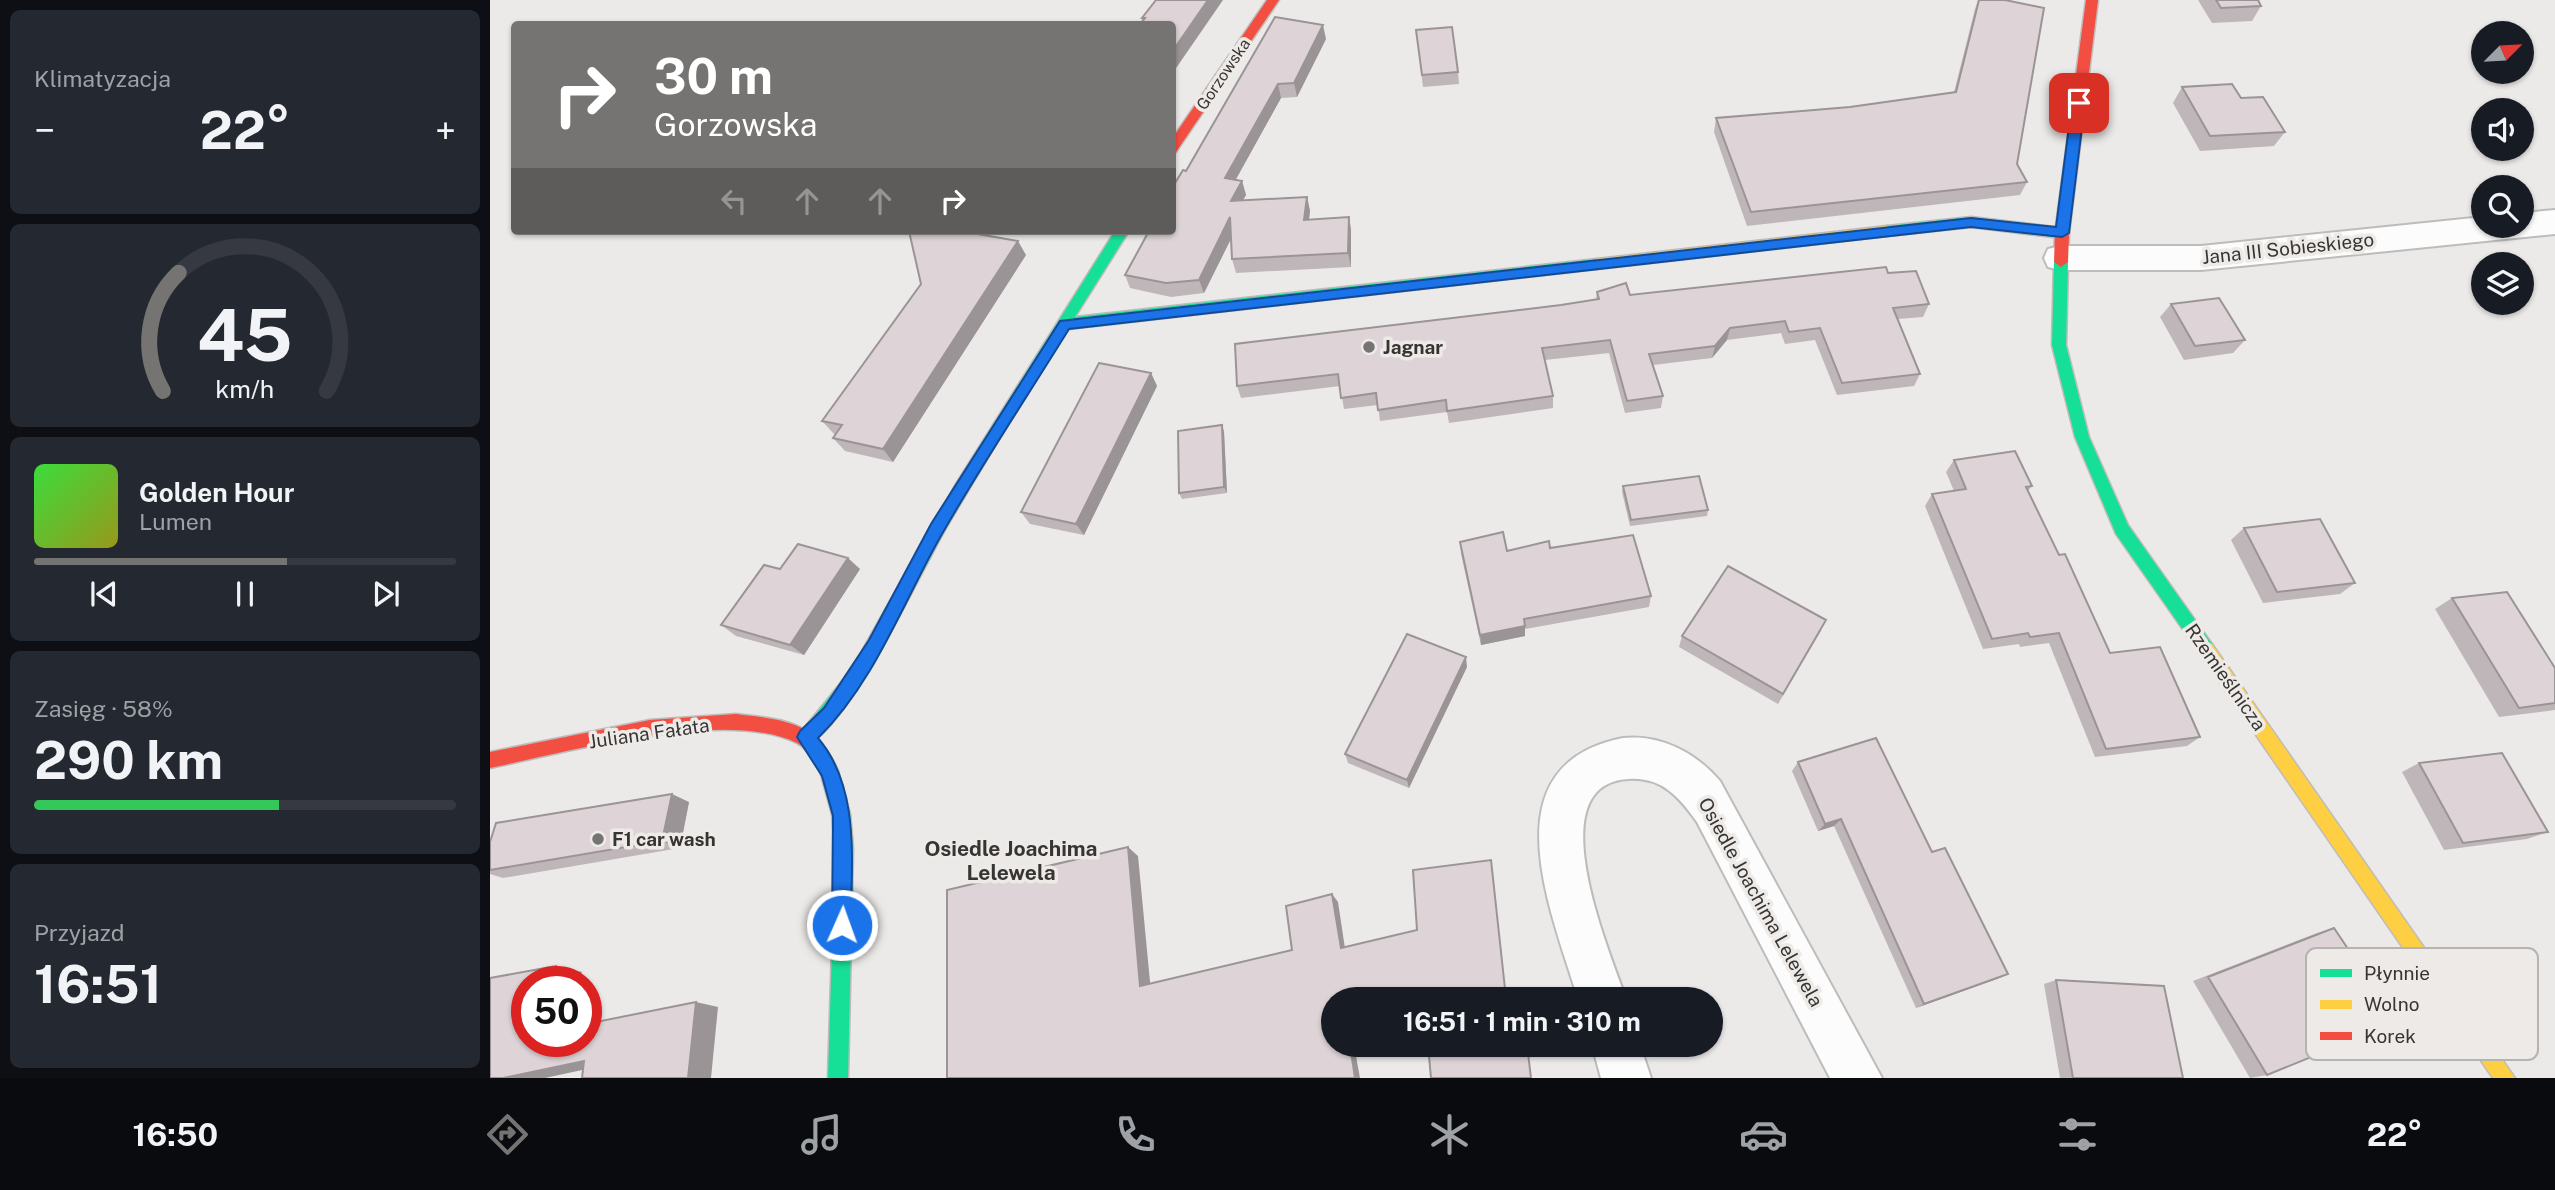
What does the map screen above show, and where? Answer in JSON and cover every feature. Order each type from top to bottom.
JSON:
[{"type":"street","name":"Gorzowska","points":[[1176,143],[1273,0]]},
{"type":"street","name":"Rzemieślnicza","points":[[2092,0],[2061,245],[2059,345],[2082,438],[2122,529],[2414,948]]},
{"type":"street","points":[[1065,324],[1971,222],[2061,245]]},
{"type":"street","points":[[2534,224],[2555,222]]},
{"type":"street","name":"Jana III Sobieskiego","points":[[2061,245],[2201,258],[2471,230]]},
{"type":"street","points":[[838,1078],[842,816],[830,774],[820,754],[806,737],[830,714],[875,645],[937,528],[1120,235]]},
{"type":"street","name":"Juliana Fałata","points":[[490,760],[702,723],[759,722],[806,737]]},
{"type":"street","name":"Osiedle Joachima Lelewela","points":[[1599,987],[1562,859],[1560,824],[1566,800],[1578,782],[1591,771],[1608,763],[1627,758],[1672,766],[1694,781],[1712,807],[1857,1078]]},
{"type":"street","points":[[1620,1057],[1626,1078]]},
{"type":"street","name":"Rzemieślnicza","points":[[2492,1060],[2505,1078]]},
{"type":"building","points":[[1156,0],[1208,0],[1176,46],[1176,21],[1142,21],[1145,18],[1142,18]]},
{"type":"building","points":[[1979,0],[2005,0],[2044,8],[2017,164],[2027,182],[1751,212],[1716,118],[1850,107],[1956,92]]},
{"type":"building","points":[[2216,0],[2258,0],[2261,6],[2221,8]]},
{"type":"building","points":[[1275,17],[1323,25],[1294,83],[1278,84],[1225,178],[1242,181],[1231,201],[1307,197],[1304,220],[1349,217],[1348,253],[1232,259],[1230,217],[1199,280],[1166,283],[1125,275],[1147,235],[1176,235],[1176,181],[1183,170],[1186,171]]},
{"type":"building","points":[[1452,27],[1458,72],[1422,75],[1416,30]]},
{"type":"building","points":[[2232,84],[2241,98],[2263,97],[2285,132],[2210,136],[2182,87]]},
{"type":"building","points":[[910,235],[983,235],[1018,241],[883,449],[833,438],[842,425],[822,421],[921,284]]},
{"type":"building","points":[[1886,267],[1888,273],[1916,271],[1929,304],[1893,308],[1920,374],[1842,383],[1820,328],[1789,332],[1785,321],[1730,328],[1715,346],[1649,354],[1663,396],[1627,401],[1610,340],[1542,348],[1553,396],[1447,411],[1446,400],[1378,410],[1376,393],[1341,398],[1338,374],[1237,386],[1235,344],[1561,305],[1599,299],[1597,292],[1626,283],[1630,295]]},
{"type":"building","points":[[2219,298],[2245,340],[2195,346],[2171,304]]},
{"type":"building","points":[[1099,363],[1151,373],[1076,524],[1021,512]]},
{"type":"building","points":[[1222,425],[1224,487],[1179,493],[1178,431]]},
{"type":"building","points":[[2015,451],[2032,486],[2026,487],[2059,555],[2065,554],[2110,653],[2160,647],[2200,737],[2106,749],[2059,633],[2030,637],[2028,633],[1992,639],[1932,494],[1966,489],[1954,460]]},
{"type":"building","points":[[1699,476],[1708,510],[1631,520],[1623,486]]},
{"type":"building","points":[[2320,519],[2355,583],[2277,592],[2244,528]]},
{"type":"building","points":[[1503,532],[1507,551],[1549,541],[1550,548],[1633,535],[1651,596],[1524,619],[1525,626],[1480,635],[1460,542]]},
{"type":"building","points":[[798,544],[848,558],[790,645],[721,625],[764,565],[780,569]]},
{"type":"building","points":[[1728,566],[1826,620],[1783,694],[1682,636]]},
{"type":"building","points":[[2507,592],[2555,668],[2555,703],[2519,708],[2452,598]]},
{"type":"building","points":[[1407,634],[1466,657],[1407,780],[1345,754]]},
{"type":"building","points":[[1876,738],[1932,852],[1945,848],[2008,974],[1924,1004],[1841,819],[1825,824],[1798,762]]},
{"type":"building","points":[[2502,753],[2548,832],[2463,843],[2419,763]]},
{"type":"building","name":"F1 car wash","points":[[672,794],[662,841],[490,870],[490,842],[496,823]]},
{"type":"building","points":[[1128,847],[1140,986],[1292,950],[1286,906],[1332,894],[1341,948],[1417,930],[1413,870],[1491,860],[1505,987],[1321,987],[1321,1057],[1352,1057],[1355,1078],[947,1078],[947,890]]},
{"type":"building","points":[[2334,928],[2347,948],[2306,948],[2306,1059],[2267,1075],[2208,977]]},
{"type":"building","points":[[511,974],[511,1057],[602,1057],[602,1021],[696,1002],[688,1078],[582,1078],[584,1061],[503,1078],[490,1078],[490,978]]},
{"type":"building","points":[[2056,980],[2164,986],[2183,1078],[2073,1078]]},
{"type":"building","points":[[1429,1057],[1528,1057],[1531,1078],[1431,1078]]},
{"type":"traffic: fast","points":[[1887,231],[1971,222],[2062,233]]},
{"type":"traffic: fast","points":[[806,737],[827,714],[864,663],[961,489],[1120,235]]},
{"type":"traffic: fast","points":[[2061,262],[2059,345],[2082,437],[2122,529],[2206,649]]},
{"type":"traffic: fast","points":[[1065,324],[1597,264]]},
{"type":"traffic: fast","points":[[829,771],[841,814],[844,849],[838,1078]]},
{"type":"traffic: slow","points":[[1597,264],[1887,231]]},
{"type":"traffic: slow","points":[[2206,649],[2414,948]]},
{"type":"traffic: slow","points":[[2492,1060],[2505,1078]]},
{"type":"traffic: jam","points":[[1176,143],[1273,0]]},
{"type":"traffic: jam","points":[[2061,262],[2062,233],[2092,0]]},
{"type":"traffic: jam","points":[[490,760],[650,728],[736,722],[773,726],[803,737],[822,756],[829,771]]},
{"type":"place","name":"Jagnar","points":[[1369,347]]},
{"type":"place","name":"F1 car wash","points":[[598,839]]},
{"type":"district","name":"Osiedle Joachima Lelewela","points":[[1011,861]]},
{"type":"route","points":[[842,925],[842,816],[830,774],[820,754],[806,737],[830,714],[875,645],[937,528],[1065,324],[1971,222],[2062,233],[2079,103]]}]
